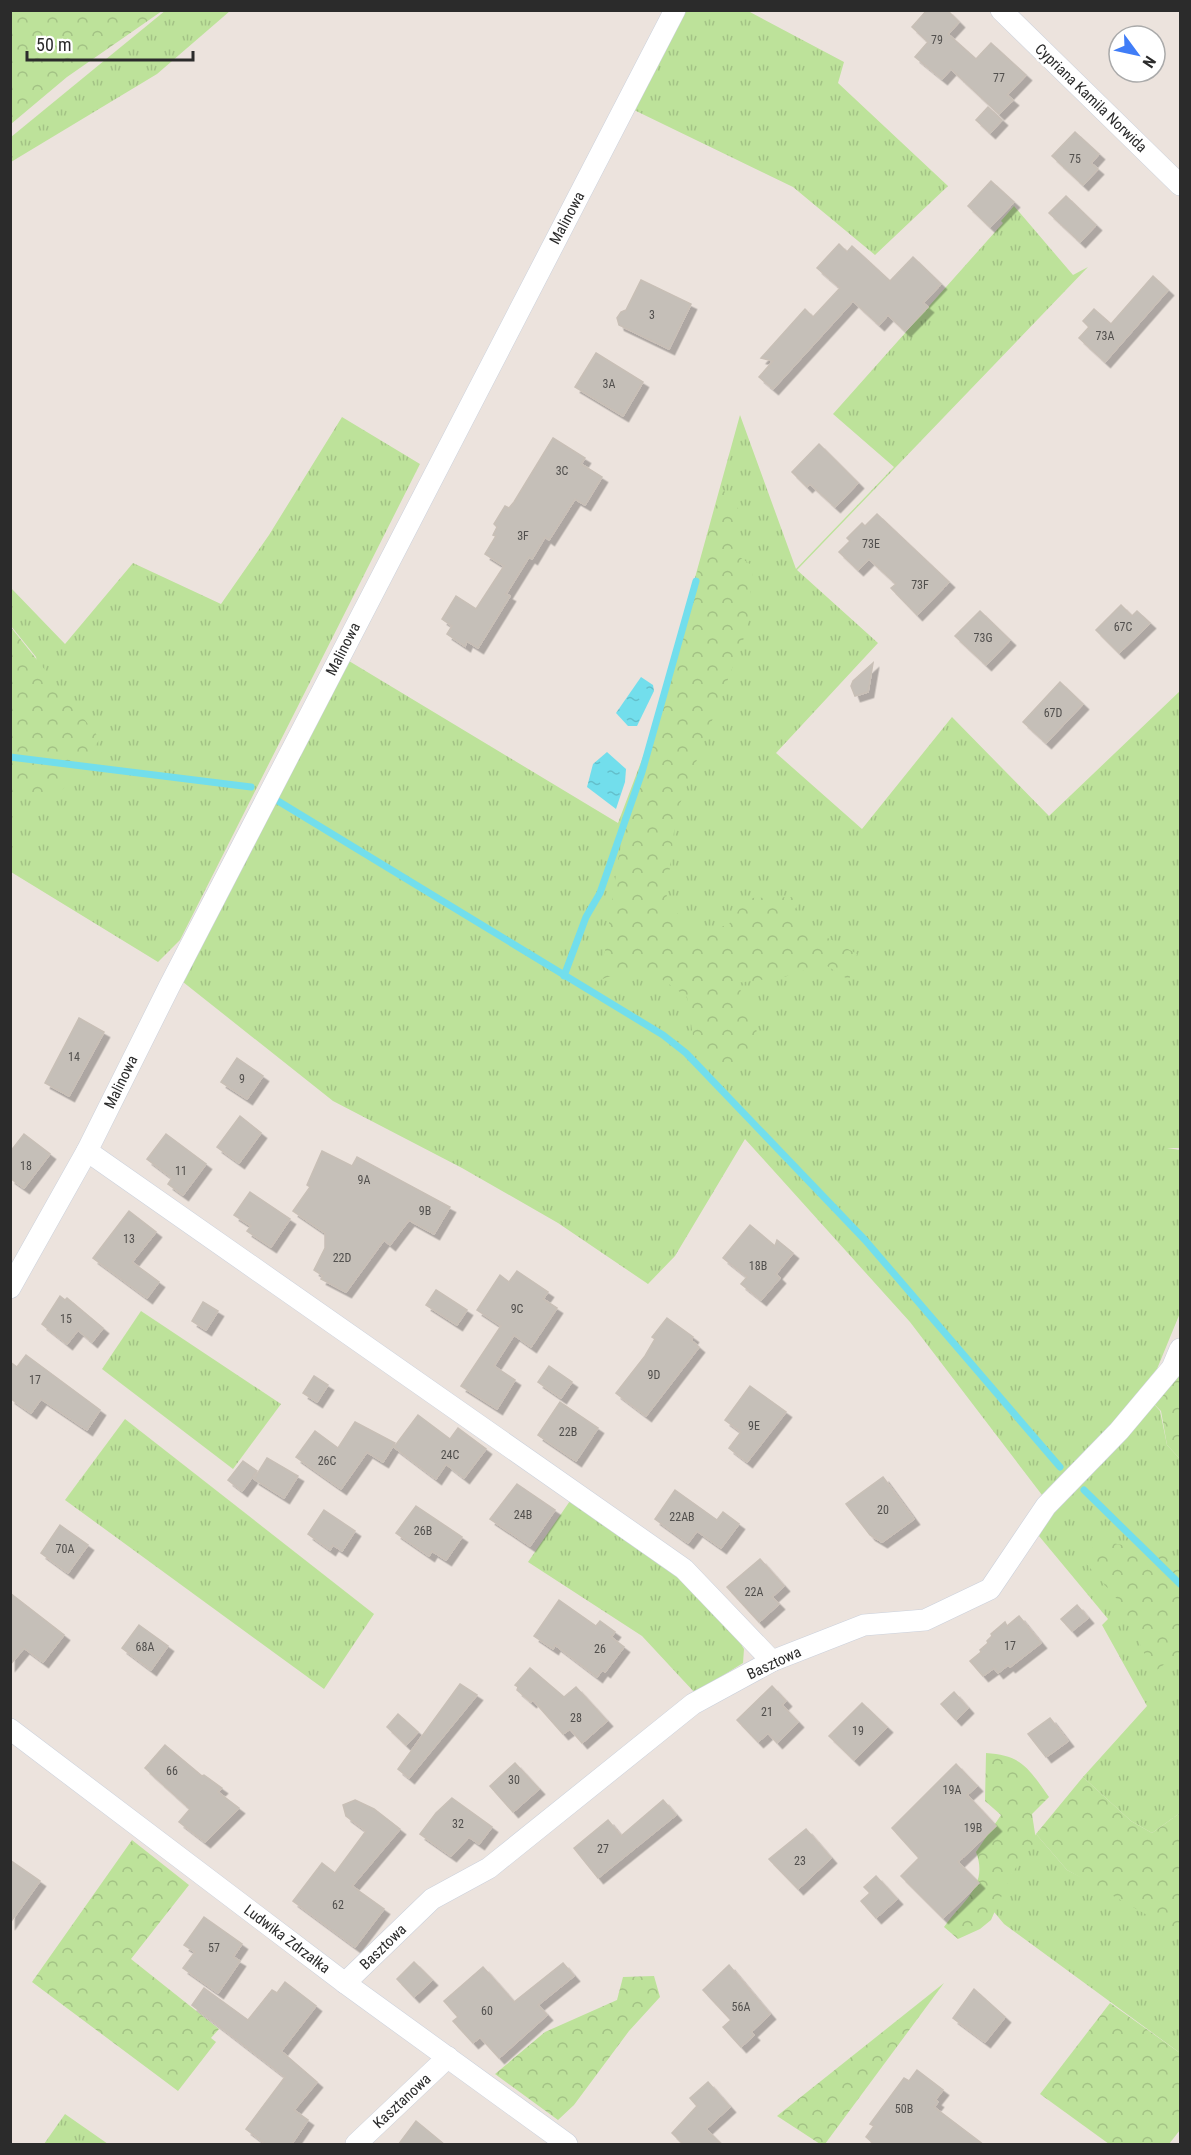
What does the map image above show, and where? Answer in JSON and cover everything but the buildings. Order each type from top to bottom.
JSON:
[{"type":"street","name":"Malinowa","points":[[10,1288],[87,1151],[169,987],[675,10]]},
{"type":"street","name":"Cypriana Kamila Norwida","points":[[1001,10],[1180,185]]},
{"type":"street","points":[[87,1151],[684,1569],[772,1661]]},
{"type":"street","name":"Basztowa","points":[[345,1983],[432,1899],[489,1868],[693,1704],[772,1661],[864,1625],[926,1620],[990,1589],[1046,1506],[1119,1431],[1172,1368],[1180,1349]]},
{"type":"street","name":"Ludwika Zdrzałka","points":[[10,1729],[345,1983],[567,2145]]},
{"type":"street","name":"Kasztanowa","points":[[356,2145],[448,2057]]},
{"type":"green space","points":[[11,10],[162,11],[67,77],[11,124]]},
{"type":"green space","points":[[166,10],[230,11],[157,74],[11,162],[11,137]]},
{"type":"green space","points":[[683,11],[748,11],[844,62],[838,83],[948,186],[875,255],[793,187],[634,110]]},
{"type":"green space","points":[[1014,206],[1073,275],[1088,267],[797,570],[878,643],[776,753],[862,829],[952,717],[1049,816],[1180,691],[1180,1148],[1167,1148],[1180,1150],[1180,1313],[1157,1369],[1074,1469],[1042,1495],[910,1322],[745,1139],[675,1256],[648,1284],[558,1223],[462,1168],[333,1101],[183,982],[349,661],[618,823],[652,733],[740,415],[796,569],[894,467],[833,414],[1003,223],[1001,221]]},
{"type":"green space","points":[[342,417],[420,464],[180,940],[158,962],[11,872],[10,793],[60,792],[36,657],[11,626],[11,588],[65,644],[133,563],[221,604],[269,535]]},
{"type":"green space","points":[[721,487],[740,511],[732,552],[753,566],[747,630],[676,814],[666,902],[699,935],[729,924],[747,898],[802,897],[794,911],[815,931],[857,954],[849,980],[824,964],[784,977],[736,983],[752,1009],[759,1043],[723,1077],[694,1043],[687,997],[642,965],[594,982],[605,951],[618,860],[636,779],[656,720]]},
{"type":"green space","points":[[10,626],[100,739],[60,793],[11,793]]},
{"type":"green space","points":[[141,1311],[281,1404],[233,1469],[102,1369]]},
{"type":"green space","points":[[1180,1363],[1180,1459],[1167,1445],[1161,1411],[1153,1403]]},
{"type":"green space","points":[[1153,1403],[1160,1411],[1167,1445],[1180,1459],[1180,1813],[1152,1833],[1131,1821],[1083,1777],[1147,1706],[1102,1625],[1108,1619],[1039,1536],[1052,1512]]},
{"type":"green space","points":[[125,1419],[374,1614],[324,1689],[65,1500]]},
{"type":"green space","points":[[572,1498],[670,1568],[733,1632],[744,1649],[743,1663],[695,1693],[642,1636],[528,1562]]},
{"type":"green space","points":[[1107,1542],[1169,1554],[1180,1566],[1180,1652],[1153,1673],[1123,1606],[1078,1554]]},
{"type":"green space","points":[[986,1753],[1008,1757],[1024,1765],[1049,1797],[1032,1814],[1036,1840],[1012,1873],[991,1920],[980,1929],[958,1939],[944,1927],[972,1892],[979,1874],[976,1852],[1001,1815],[985,1801]]},
{"type":"green space","points":[[1083,1777],[1131,1821],[1152,1833],[1180,1813],[1180,1930],[1156,1920],[1067,1870],[1036,1834]]},
{"type":"green space","points":[[1036,1834],[1067,1870],[1180,1928],[1180,2053],[1004,1924],[990,1907]]},
{"type":"green space","points":[[132,1840],[189,1885],[131,1959],[219,2029],[211,2038],[216,2042],[178,2091],[32,1982]]},
{"type":"green space","points":[[654,1976],[660,1997],[629,2031],[574,2105],[558,2120],[495,2074],[545,2032],[617,2000],[623,1977]]},
{"type":"green space","points":[[944,1983],[825,2144],[820,2144],[777,2116]]},
{"type":"green space","points":[[1110,2003],[1180,2053],[1180,2130],[1169,2144],[1109,2144],[1040,2094]]},
{"type":"green space","points":[[65,2114],[108,2144],[44,2144]]},
{"type":"water","points":[[641,677],[653,685],[654,691],[637,726],[628,726],[616,713]]},
{"type":"water","points":[[607,752],[626,769],[625,782],[616,809],[587,787],[593,764]]},
{"type":"waterway","points":[[564,976],[586,917],[600,893],[642,772],[696,581]]},
{"type":"waterway","points":[[10,757],[251,787]]},
{"type":"waterway","points":[[278,801],[663,1035],[686,1053],[865,1240],[1060,1467]]},
{"type":"waterway","points":[[1084,1490],[1180,1584]]}]
